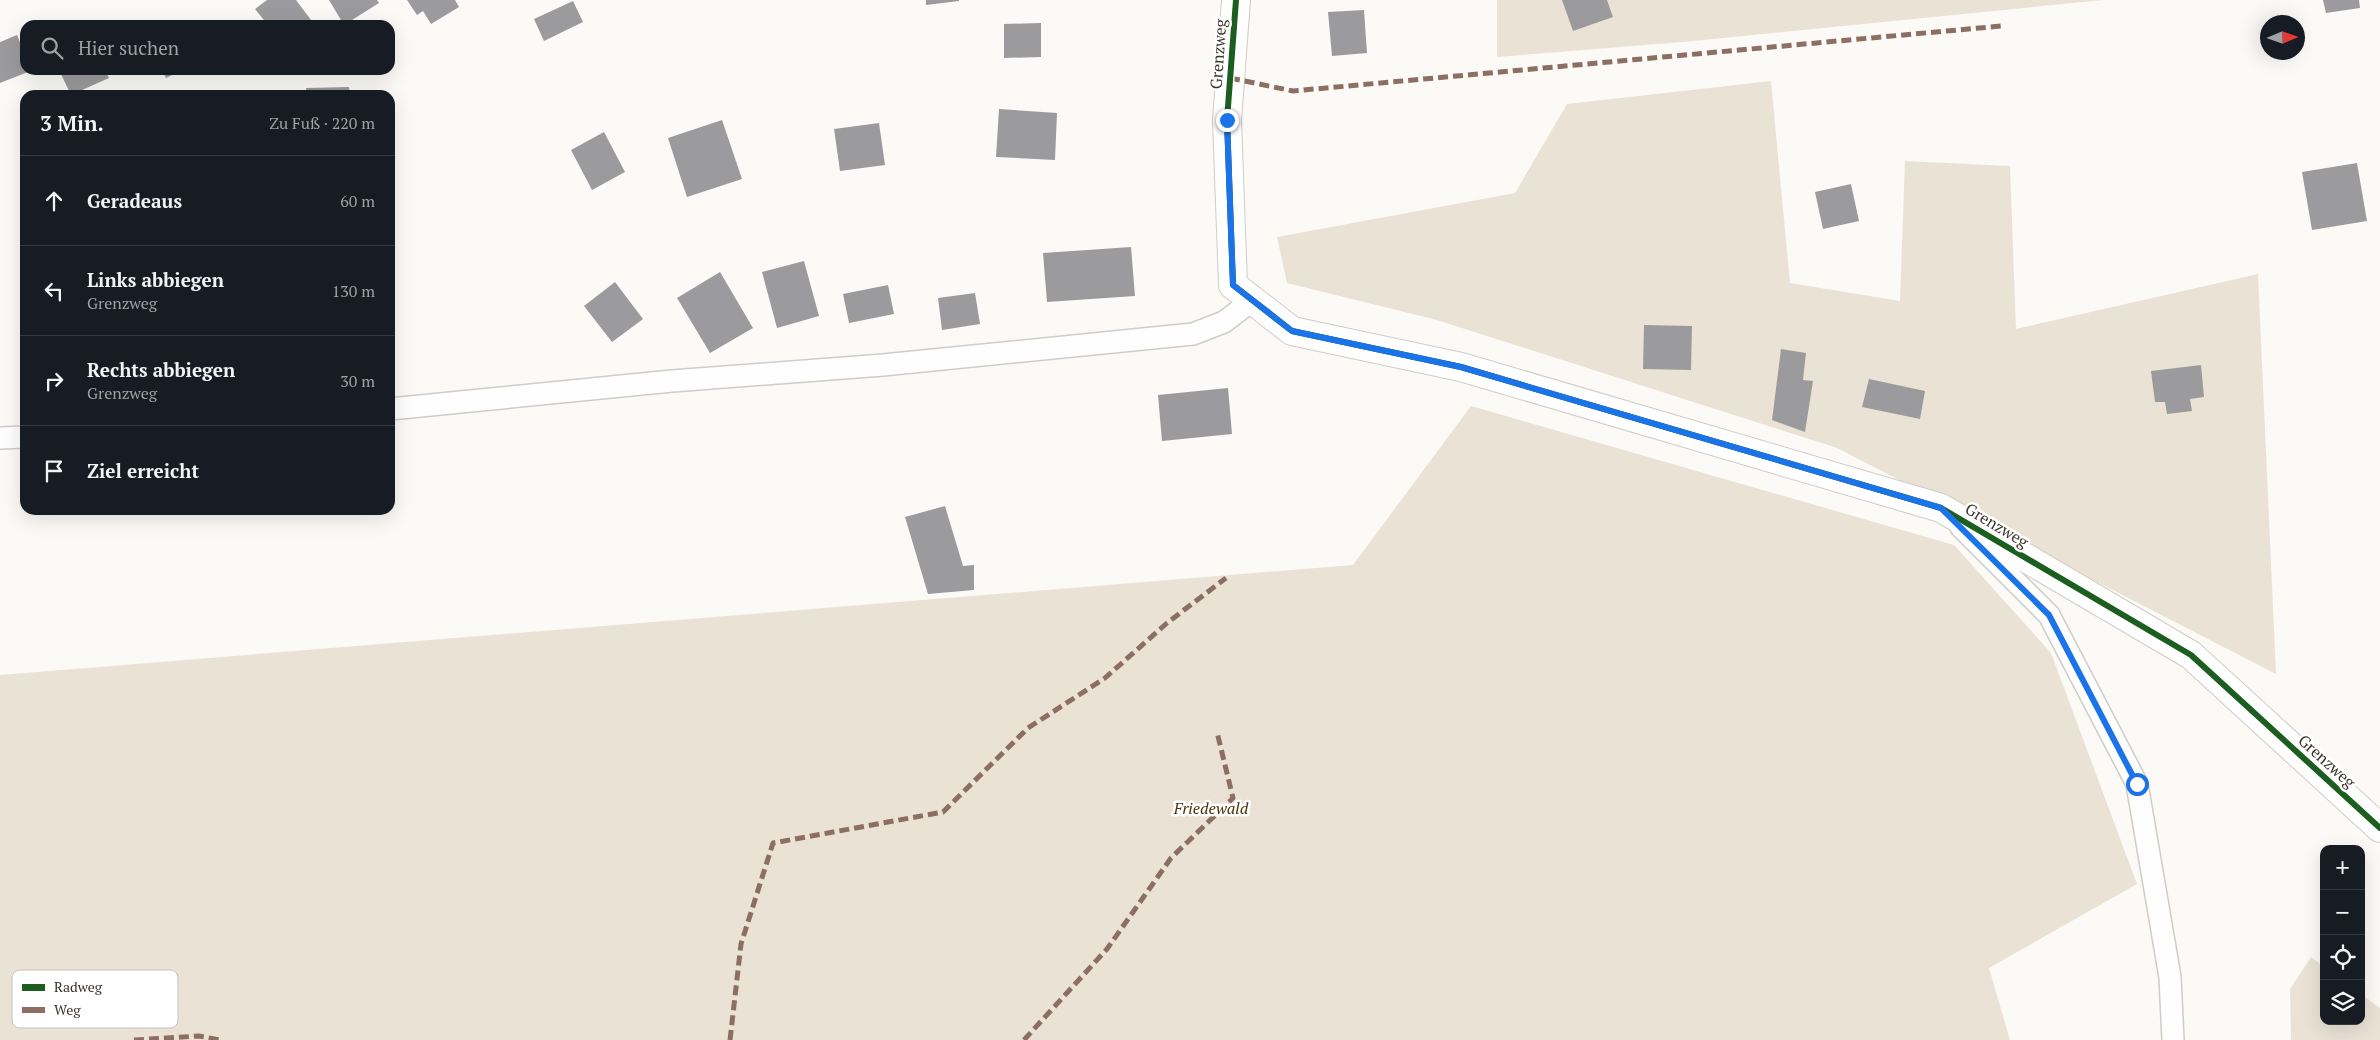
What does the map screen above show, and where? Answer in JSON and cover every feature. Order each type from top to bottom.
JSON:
[{"type":"street","name":"Grenzweg","points":[[1236,0],[1227,120],[1233,285],[1292,331],[1461,367],[1941,508],[2192,655],[2380,828]]},
{"type":"lane","points":[[395,409],[672,381],[883,365],[1193,334],[1224,322],[1253,300]]},
{"type":"lane","points":[[0,438],[20,437]]},
{"type":"lane","points":[[1941,508],[2049,615],[2137,784],[2170,977],[2173,1040]]},
{"type":"green space","points":[[1497,0],[2103,0],[1683,42],[1497,57]]},
{"type":"green space","points":[[1771,81],[1790,283],[1900,301],[1905,161],[2010,166],[2016,329],[2258,274],[2276,674],[1837,448],[1437,320],[1287,283],[1277,237],[1515,193],[1567,104]]},
{"type":"green space","name":"Friedewald","points":[[1471,406],[1954,545],[2051,653],[2137,884],[1989,968],[2010,1040],[0,1040],[0,675],[1353,565]]},
{"type":"green space","points":[[2311,957],[2320,964],[2320,1025],[2365,1025],[2365,997],[2380,1008],[2380,1040],[2291,1040],[2290,989]]},
{"type":"building","points":[[267,0],[296,0],[311,20],[264,20],[255,9]]},
{"type":"building","points":[[329,0],[377,0],[379,3],[352,20],[341,20]]},
{"type":"building","points":[[407,0],[455,0],[459,7],[431,24],[423,11],[417,15]]},
{"type":"building","points":[[926,0],[959,0],[959,1],[926,5]]},
{"type":"building","points":[[1562,0],[1607,0],[1613,17],[1573,31]]},
{"type":"building","points":[[2323,0],[2359,0],[2360,8],[2326,13]]},
{"type":"building","points":[[573,1],[583,22],[544,41],[534,19]]},
{"type":"building","points":[[1364,10],[1367,53],[1332,56],[1328,12]]},
{"type":"building","points":[[1041,23],[1041,57],[1004,58],[1004,24]]},
{"type":"building","points":[[17,35],[20,42],[20,75],[0,83],[0,42]]},
{"type":"building","points":[[61,75],[108,75],[109,78],[82,90],[69,90]]},
{"type":"building","points":[[349,87],[349,90],[306,90],[306,88]]},
{"type":"building","points":[[999,109],[1057,113],[1055,160],[996,157]]},
{"type":"building","points":[[722,120],[742,179],[687,197],[668,138]]},
{"type":"building","points":[[879,123],[885,165],[840,171],[834,129]]},
{"type":"building","points":[[604,132],[625,172],[592,190],[571,150]]},
{"type":"building","points":[[2357,163],[2367,221],[2312,230],[2302,172]]},
{"type":"building","points":[[1851,184],[1859,221],[1823,229],[1815,192]]},
{"type":"building","points":[[1131,247],[1135,296],[1047,302],[1043,253]]},
{"type":"building","points":[[804,261],[819,316],[777,328],[762,272]]},
{"type":"building","points":[[720,272],[753,328],[710,353],[677,298]]},
{"type":"building","points":[[615,282],[643,319],[612,342],[584,306]]},
{"type":"building","points":[[888,285],[894,314],[849,323],[843,294]]},
{"type":"building","points":[[975,293],[980,324],[942,330],[938,298]]},
{"type":"building","points":[[1644,325],[1692,326],[1691,370],[1643,369]]},
{"type":"building","points":[[1781,349],[1806,353],[1803,380],[1813,381],[1805,432],[1772,420]]},
{"type":"building","points":[[2201,365],[2204,397],[2190,399],[2192,411],[2167,414],[2165,402],[2155,402],[2151,371]]},
{"type":"building","points":[[1869,379],[1925,391],[1920,419],[1862,407]]},
{"type":"building","points":[[1228,388],[1232,434],[1162,441],[1158,395]]},
{"type":"building","points":[[945,506],[963,566],[974,565],[974,590],[928,594],[905,517]]},
{"type":"marked path","points":[[1230,78],[1293,91],[2001,26]]},
{"type":"marked path","points":[[730,1040],[741,944],[773,843],[943,812],[1028,728],[1105,678],[1167,623],[1226,578]]},
{"type":"marked path","points":[[1024,1040],[1107,949],[1171,858],[1233,798],[1217,732]]},
{"type":"marked path","points":[[134,1040],[199,1036],[220,1040]]},
{"type":"cycle path","points":[[1236,0],[1227,120],[1233,285],[1292,331],[1461,367],[1941,508],[2191,655],[2380,828]]},
{"type":"route","points":[[1227,120],[1233,285],[1292,331],[1461,367],[1941,508],[2049,615],[2137,784]]}]
